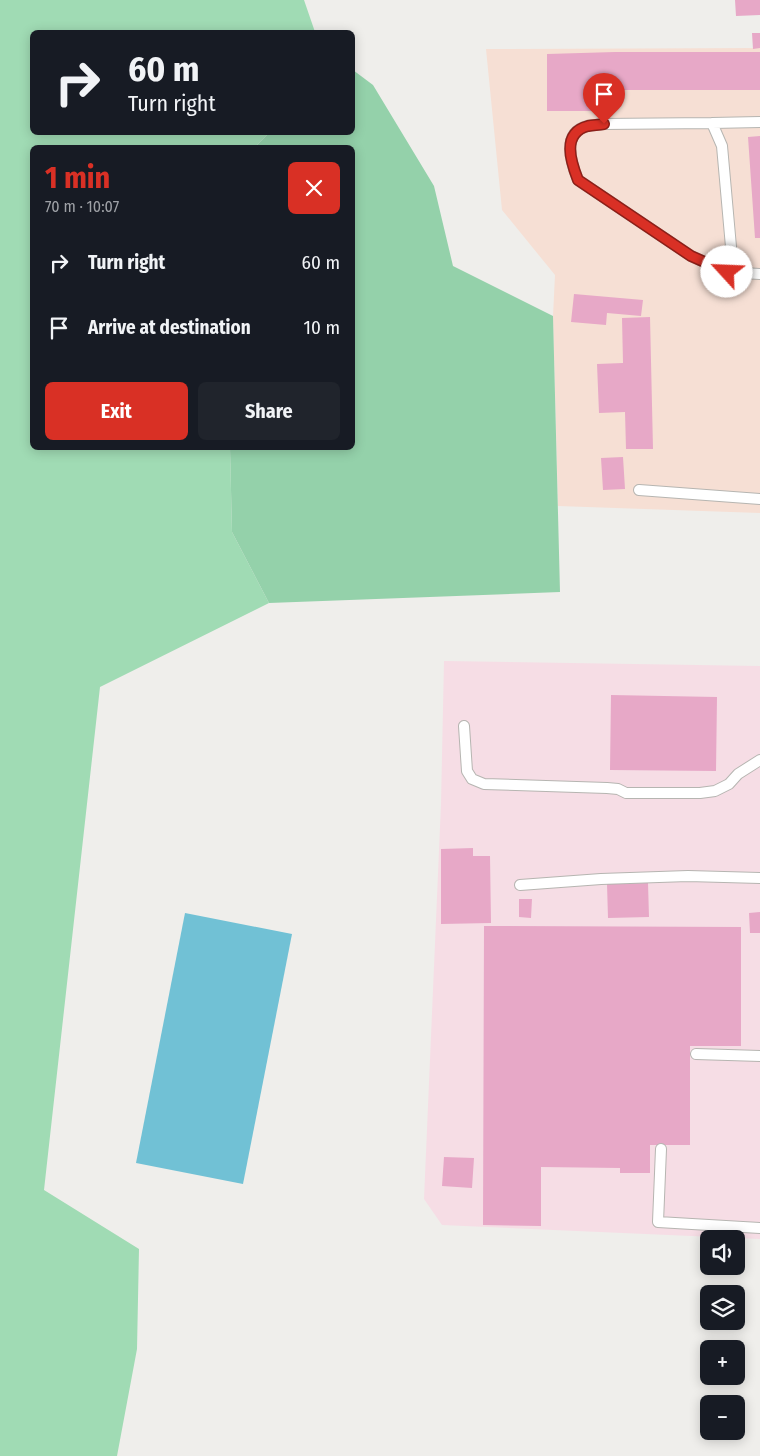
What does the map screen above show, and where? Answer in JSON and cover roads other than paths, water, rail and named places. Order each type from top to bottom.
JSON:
[{"type":"lane","points":[[760,122],[632,123],[588,126],[578,130],[570,143],[572,164],[578,180],[691,256],[727,272],[760,274]]},
{"type":"lane","points":[[712,123],[722,146],[732,258],[736,273]]},
{"type":"lane","points":[[639,490],[760,499]]},
{"type":"lane","points":[[464,726],[467,770],[472,779],[484,784],[607,788],[618,789],[626,793],[700,793],[715,791],[729,784],[738,774],[760,760]]},
{"type":"lane","points":[[520,885],[601,879],[688,876],[760,878]]},
{"type":"lane","points":[[696,1054],[760,1056]]},
{"type":"lane","points":[[661,1150],[658,1222],[760,1228]]},
{"type":"water","points":[[185,913],[292,934],[243,1184],[136,1163]]}]
